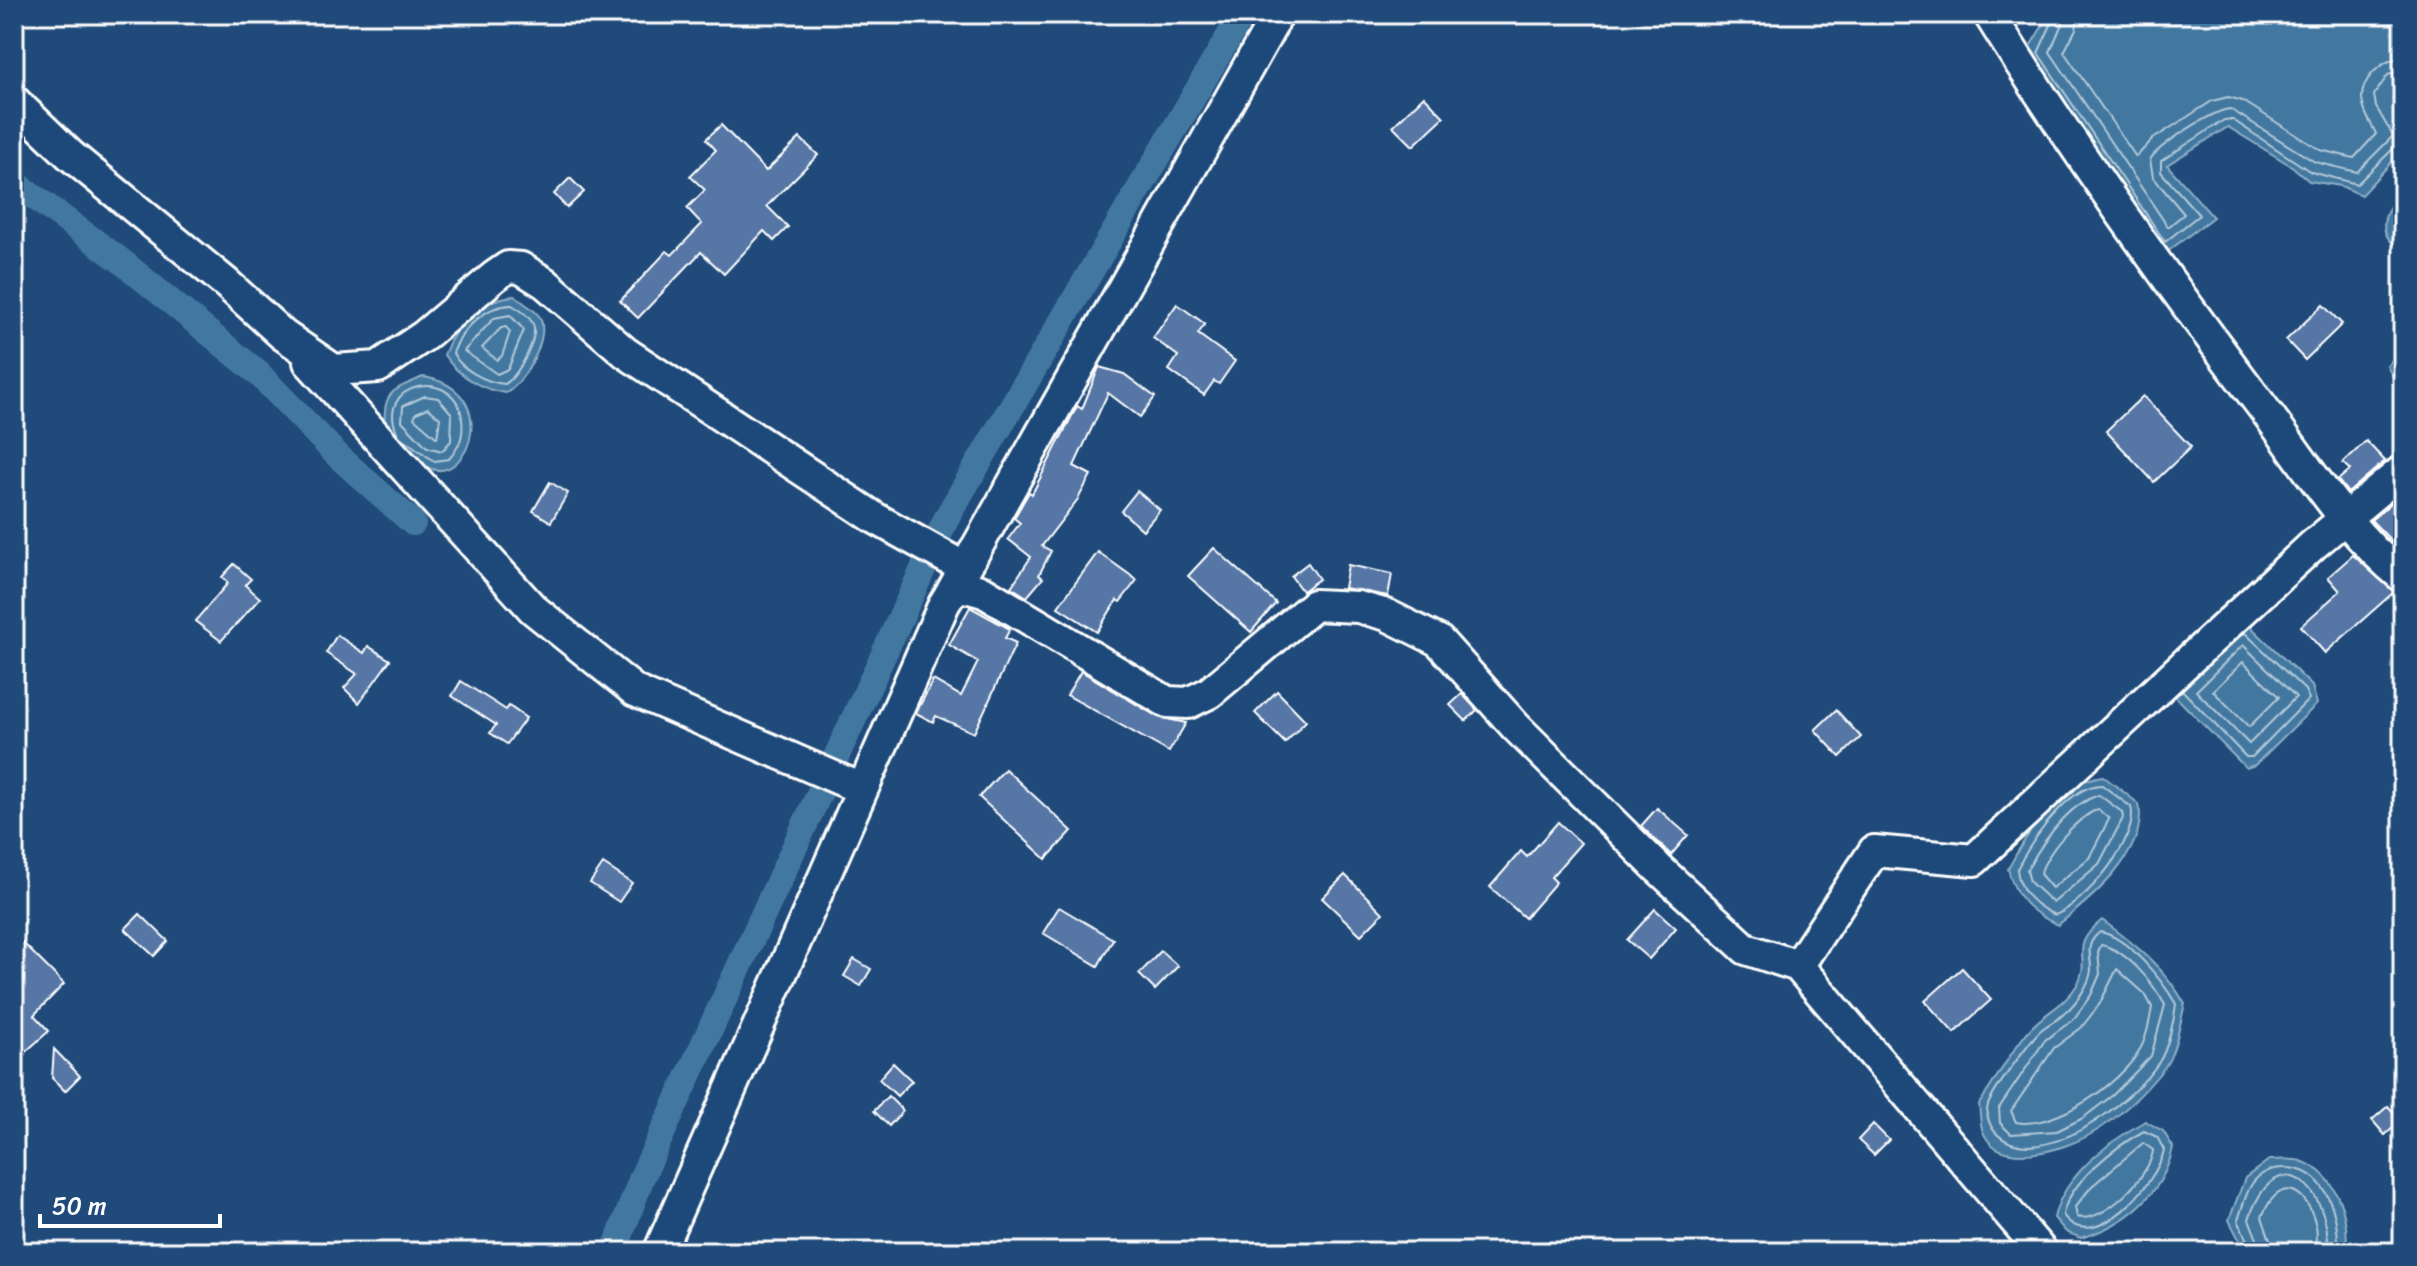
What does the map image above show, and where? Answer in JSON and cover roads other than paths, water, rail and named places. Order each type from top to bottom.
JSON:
[{"type":"street","points":[[659,1252],[862,789],[959,580],[1278,14]]},
{"type":"street","points":[[1989,14],[2134,232],[2347,520],[2380,559],[2403,577]]},
{"type":"street","points":[[14,101],[70,155],[289,339],[334,370],[378,367],[424,336],[495,276],[508,267],[521,268],[545,283],[626,353],[875,518],[966,587],[984,592],[1128,682],[1167,702],[1188,703],[1209,693],[1314,605],[1358,607],[1387,615],[1439,641],[1515,726],[1658,868],[1746,949],[1798,966],[2042,1252]]},
{"type":"street","points":[[289,339],[533,609],[635,691],[862,789]]},
{"type":"street","points":[[1798,966],[1874,851],[1974,860],[2313,545],[2347,520],[2403,470]]},
{"type":"water","points":[[2050,14],[2403,14],[2403,86],[2392,98],[2403,121],[2403,150],[2361,195],[2341,186],[2309,181],[2293,167],[2228,127],[2167,165],[2213,217],[2163,255],[2027,51]]},
{"type":"water","points":[[2403,186],[2403,250],[2393,243],[2384,228],[2387,211]]},
{"type":"water","points":[[514,296],[539,316],[542,335],[528,370],[506,393],[471,381],[444,355],[455,333],[470,315],[490,302]]},
{"type":"water","points":[[2403,346],[2403,396],[2387,366]]},
{"type":"water","points":[[423,377],[448,385],[463,399],[470,416],[471,433],[466,450],[456,463],[444,469],[429,468],[416,461],[385,427],[388,398],[397,389]]},
{"type":"water","points":[[2248,624],[2312,686],[2317,704],[2255,765],[2246,768],[2173,694]]},
{"type":"water","points":[[2103,776],[2139,804],[2135,840],[2115,873],[2058,925],[2026,903],[2015,888],[2008,869],[2035,825],[2059,798],[2087,780]]},
{"type":"water","points":[[2102,920],[2148,958],[2168,979],[2185,1004],[2172,1054],[2140,1095],[2091,1134],[2065,1146],[2032,1154],[2001,1150],[1990,1142],[1982,1129],[1979,1104],[2025,1035],[2067,998],[2077,985],[2083,966],[2082,946],[2091,930]]},
{"type":"water","points":[[2145,1121],[2163,1131],[2173,1147],[2168,1164],[2152,1193],[2113,1225],[2081,1238],[2066,1232],[2054,1218],[2067,1188],[2089,1162]]},
{"type":"water","points":[[2269,1160],[2301,1161],[2324,1176],[2343,1211],[2346,1252],[2245,1251],[2229,1220],[2245,1178]]},
{"type":"waterway","points":[[614,1252],[642,1177],[948,515],[1242,14]]},
{"type":"waterway","points":[[14,182],[120,260],[258,373],[339,457],[413,523]]}]
